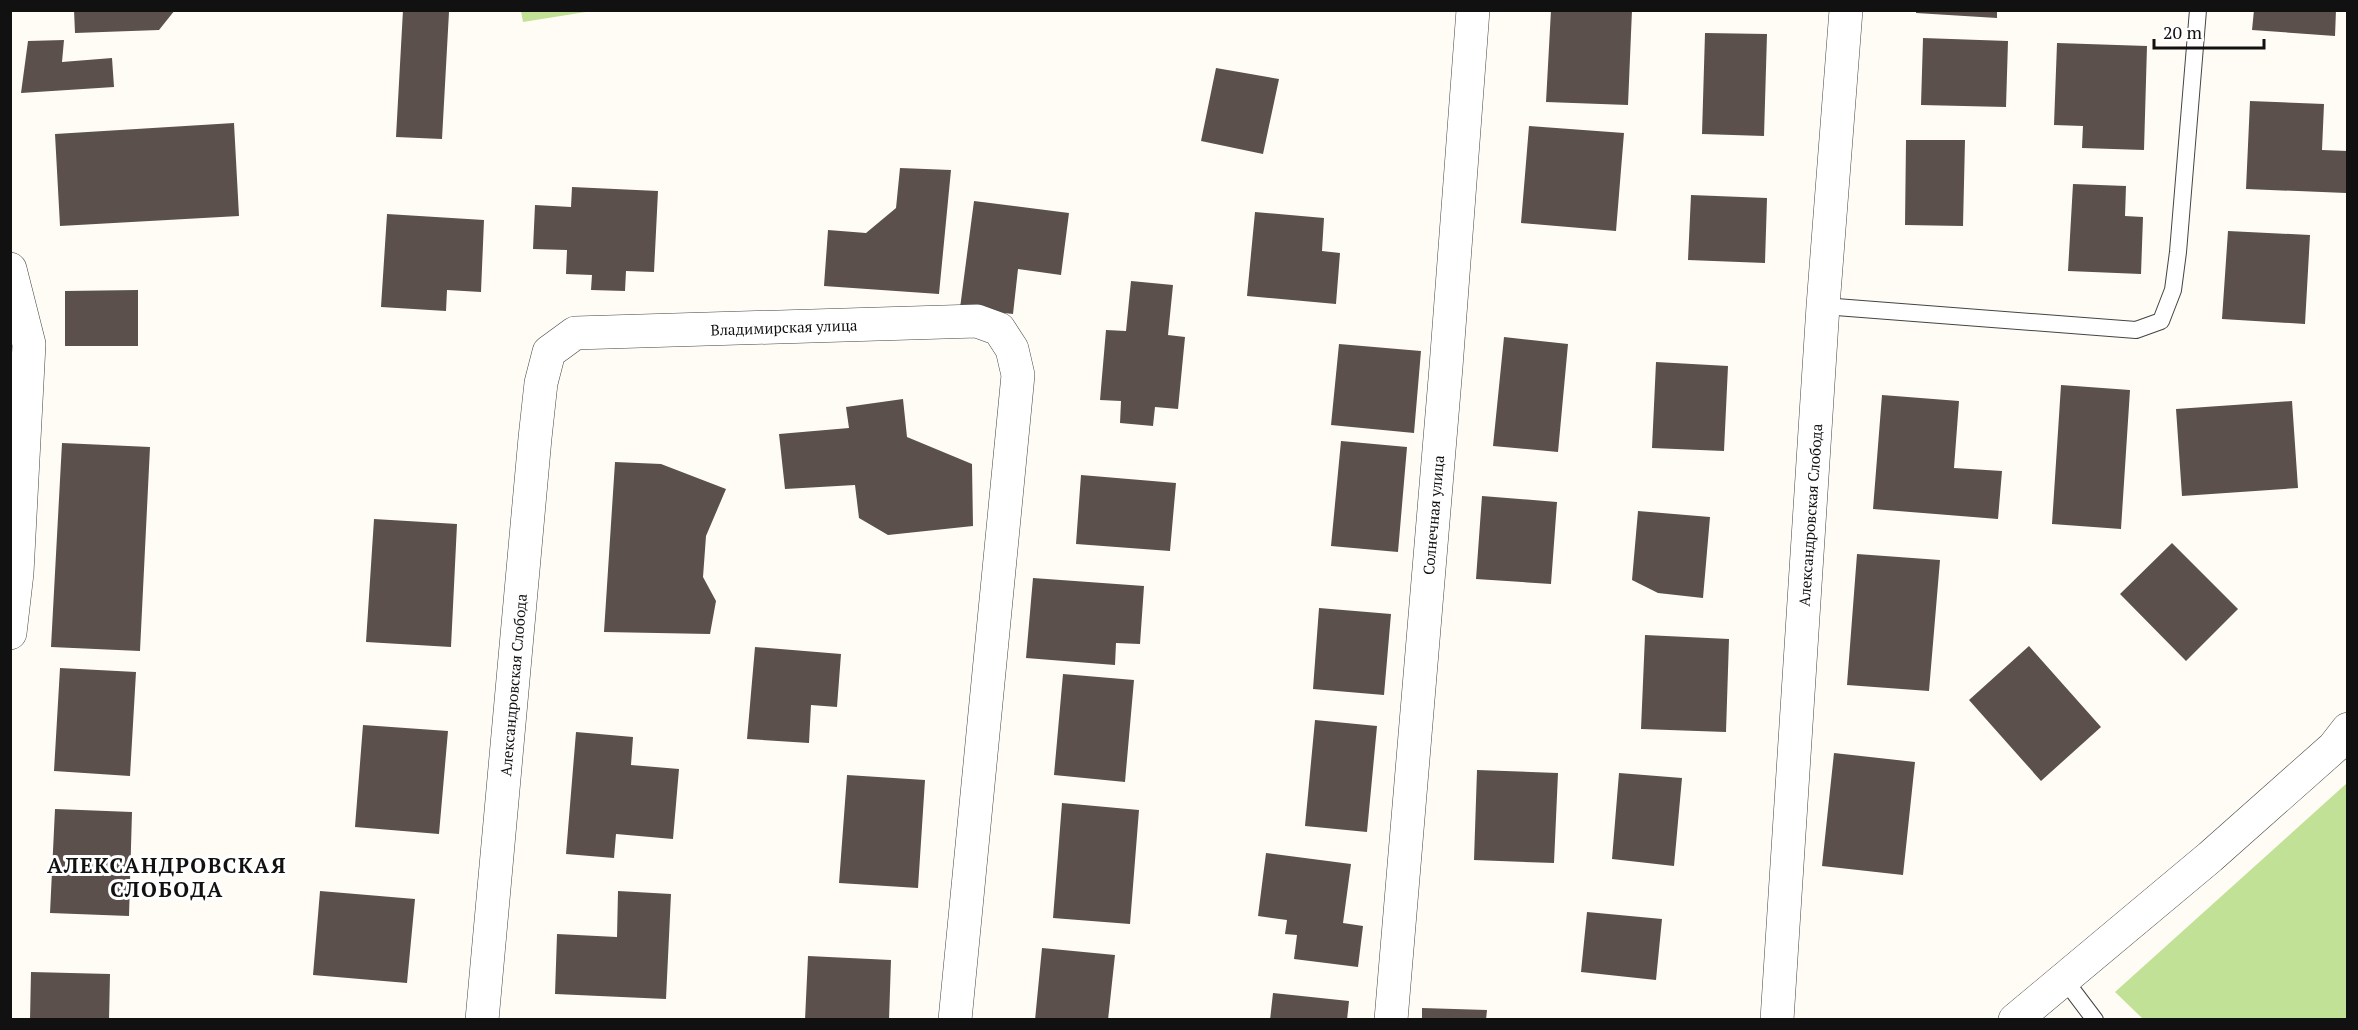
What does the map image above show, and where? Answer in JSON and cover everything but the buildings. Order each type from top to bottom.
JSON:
[{"type":"street","name":"Солнечная улица","points":[[1390,1020],[1445,379],[1473,10]]},
{"type":"street","name":"Александровская Слобода","points":[[1777,1020],[1823,306],[1846,10]]},
{"type":"street","points":[[10,268],[29,344],[17,573],[10,633]]},
{"type":"street","name":"Владимирская улица","points":[[549,352],[575,333],[977,321],[999,329],[1012,349],[1018,375],[955,1020]]},
{"type":"street","name":"Александровская Слобода","points":[[483,1020],[535,438],[541,383],[549,352]]},
{"type":"street","points":[[2015,1020],[2210,857],[2334,747],[2348,729]]},
{"type":"lane","points":[[1823,306],[2136,330],[2161,321],[2173,290],[2178,252],[2198,10]]},
{"type":"lane","points":[[2064,979],[2095,1020]]},
{"type":"green space","points":[[521,10],[592,11],[523,22]]},
{"type":"green space","points":[[2347,783],[2347,1019],[2143,1019],[2115,992]]},
{"type":"district","name":"АЛЕКСАНДРОВСКАЯ СЛОБОДА","points":[[167,877]]}]
